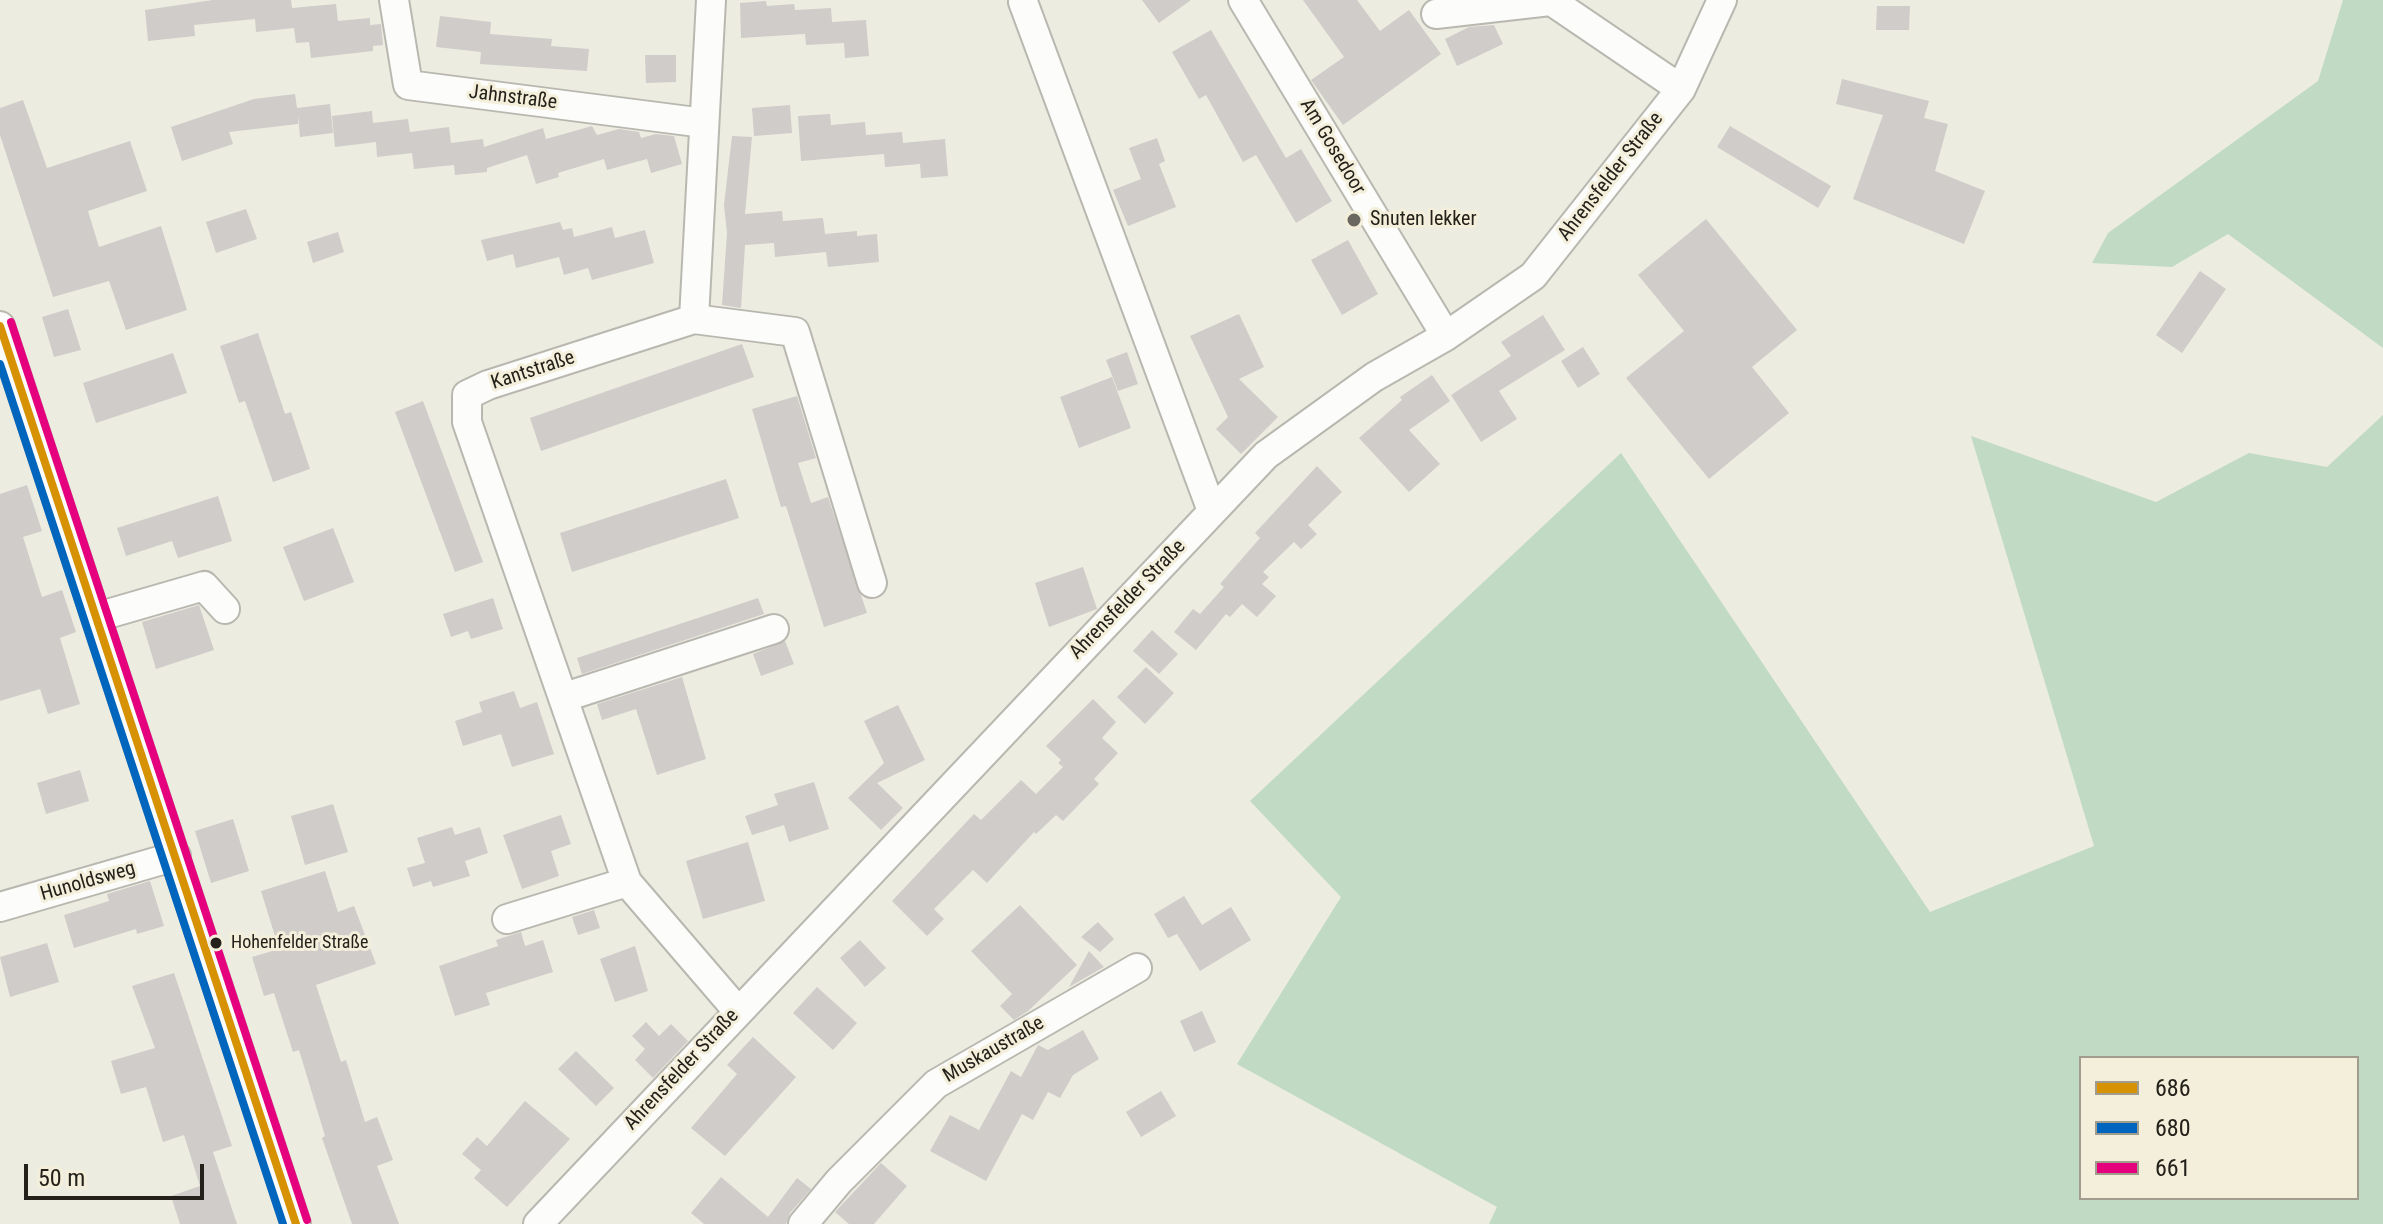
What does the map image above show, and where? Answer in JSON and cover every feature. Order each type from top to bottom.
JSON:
[{"type":"street","points":[[711,0],[694,319],[795,332],[872,583]]},
{"type":"street","name":"Am Gosedoor","points":[[1243,0],[1446,336]]},
{"type":"street","points":[[1436,14],[1550,0],[1681,89]]},
{"type":"street","name":"Ahrensfelder Straße","points":[[538,1224],[737,1010],[1266,455],[1374,377],[1446,336],[1533,276],[1681,89],[1722,0]]},
{"type":"street","name":"Jahnstraße","points":[[386,2],[408,85],[704,123]]},
{"type":"street","points":[[1023,2],[1212,511]]},
{"type":"street","name":"Kantstraße","points":[[694,319],[488,385],[467,395],[467,422],[627,882],[737,1010]]},
{"type":"street","points":[[0,326],[296,1224]]},
{"type":"street","points":[[97,617],[204,586],[225,609]]},
{"type":"street","points":[[565,697],[774,629]]},
{"type":"street","name":"Hunoldsweg","points":[[0,907],[176,856]]},
{"type":"street","points":[[507,919],[627,882]]},
{"type":"street","name":"Muskaustraße","points":[[803,1224],[839,1181],[936,1084],[1137,968]]},
{"type":"green space","points":[[2343,0],[2383,0],[2383,348],[2228,234],[2172,267],[2092,263],[2108,233],[2318,81]]},
{"type":"green space","points":[[2383,415],[2383,1224],[1489,1224],[1497,1207],[1237,1064],[1341,897],[1250,801],[1621,453],[1930,912],[2094,846],[1971,436],[2156,502],[2249,453],[2327,467]]},
{"type":"building","points":[[213,0],[291,0],[292,8],[336,4],[338,21],[370,18],[370,25],[381,24],[383,45],[373,46],[373,51],[311,58],[309,42],[296,43],[294,28],[256,32],[255,19],[194,25],[195,36],[148,41],[145,10]]},
{"type":"building","points":[[1142,0],[1191,0],[1159,23]]},
{"type":"building","points":[[1303,0],[1357,0],[1380,31],[1409,10],[1441,54],[1343,125],[1311,80],[1344,57]]},
{"type":"building","points":[[766,1],[767,6],[794,4],[795,10],[831,8],[832,22],[866,20],[869,56],[845,58],[844,43],[806,45],[805,34],[741,38],[740,3]]},
{"type":"building","points":[[1877,6],[1910,6],[1909,30],[1876,30]]},
{"type":"building","points":[[440,16],[491,22],[490,34],[552,39],[551,46],[589,49],[587,71],[480,64],[481,52],[436,47]]},
{"type":"building","points":[[1494,25],[1503,44],[1457,66],[1445,39],[1469,27]]},
{"type":"building","points":[[1211,30],[1286,158],[1301,149],[1332,201],[1296,223],[1256,155],[1243,162],[1206,95],[1199,99],[1172,52]]},
{"type":"building","points":[[645,55],[676,55],[676,82],[646,83]]},
{"type":"building","points":[[1842,79],[1929,101],[1924,118],[1948,124],[1935,171],[1985,191],[1964,244],[1853,199],[1883,115],[1836,104]]},
{"type":"building","points":[[295,94],[297,108],[330,104],[333,133],[300,137],[298,115],[298,124],[229,132],[233,144],[182,161],[171,127],[254,99]]},
{"type":"building","points":[[23,100],[47,168],[130,141],[147,191],[88,211],[99,247],[161,226],[187,310],[126,330],[109,281],[53,297],[0,135],[0,108]]},
{"type":"building","points":[[790,105],[792,133],[754,136],[752,108]]},
{"type":"building","points":[[372,111],[373,123],[408,119],[410,132],[449,127],[451,143],[483,139],[484,147],[543,128],[546,139],[592,126],[597,135],[619,129],[639,132],[641,138],[656,134],[674,136],[682,164],[651,173],[647,159],[607,170],[604,159],[558,173],[559,177],[536,184],[527,155],[487,168],[487,172],[455,175],[454,165],[414,169],[412,153],[377,157],[376,142],[335,147],[332,116]]},
{"type":"building","points":[[830,114],[831,125],[865,122],[866,135],[902,132],[903,143],[945,139],[948,176],[921,178],[920,164],[885,167],[884,154],[801,161],[798,116]]},
{"type":"building","points":[[1730,126],[1831,186],[1818,208],[1717,147]]},
{"type":"building","points":[[732,136],[752,137],[745,214],[782,211],[783,221],[823,218],[825,234],[857,231],[857,236],[877,234],[879,262],[828,267],[826,252],[775,257],[774,243],[745,245],[741,308],[722,305],[727,233],[724,205]]},
{"type":"building","points":[[1157,138],[1165,161],[1159,164],[1176,207],[1128,226],[1113,190],[1141,179],[1129,148]]},
{"type":"building","points":[[246,209],[257,239],[216,253],[206,222]]},
{"type":"building","points":[[1706,219],[1797,330],[1752,367],[1789,413],[1709,479],[1626,378],[1684,331],[1638,275]]},
{"type":"building","points":[[560,222],[563,230],[572,228],[574,237],[612,227],[615,238],[645,230],[654,263],[592,280],[588,268],[564,275],[559,257],[516,268],[513,254],[487,261],[481,240]]},
{"type":"building","points":[[338,232],[344,252],[313,263],[307,242]]},
{"type":"building","points":[[1348,240],[1378,294],[1342,315],[1311,260]]},
{"type":"building","points":[[2200,271],[2226,289],[2182,353],[2156,335]]},
{"type":"building","points":[[68,309],[81,350],[54,357],[42,317]]},
{"type":"building","points":[[1239,314],[1264,367],[1239,379],[1278,417],[1241,454],[1216,429],[1228,417],[1190,336]]},
{"type":"building","points":[[1543,315],[1565,350],[1499,391],[1517,419],[1481,442],[1451,395],[1511,356],[1501,342]]},
{"type":"building","points":[[258,333],[285,414],[291,412],[310,469],[273,482],[245,401],[239,403],[220,346]]},
{"type":"building","points":[[742,344],[754,377],[541,451],[530,418]]},
{"type":"building","points":[[1583,347],[1600,374],[1578,388],[1561,361]]},
{"type":"building","points":[[1127,352],[1138,384],[1118,391],[1106,360]]},
{"type":"building","points":[[173,353],[187,393],[96,423],[83,383]]},
{"type":"building","points":[[1432,375],[1450,401],[1409,430],[1440,464],[1409,492],[1359,438],[1402,400],[1400,397]]},
{"type":"building","points":[[1112,377],[1131,428],[1079,448],[1060,397]]},
{"type":"building","points":[[797,396],[816,458],[798,463],[811,503],[828,497],[867,613],[824,627],[786,506],[781,507],[752,409]]},
{"type":"building","points":[[423,401],[483,562],[455,572],[395,412]]},
{"type":"building","points":[[1317,466],[1342,492],[1308,525],[1317,534],[1301,549],[1294,542],[1263,572],[1269,577],[1262,584],[1276,596],[1257,617],[1242,604],[1230,617],[1226,614],[1196,650],[1174,632],[1193,609],[1200,614],[1224,587],[1220,584],[1260,538],[1255,533]]},
{"type":"building","points":[[726,479],[739,518],[572,572],[560,533]]},
{"type":"building","points":[[27,485],[42,531],[23,537],[42,597],[62,590],[76,632],[60,638],[80,704],[48,714],[40,689],[0,701],[0,494]]},
{"type":"building","points":[[218,496],[232,541],[178,558],[172,541],[126,556],[117,528]]},
{"type":"building","points":[[333,528],[354,582],[304,601],[283,547]]},
{"type":"building","points":[[1083,567],[1097,609],[1049,627],[1035,583]]},
{"type":"building","points":[[493,598],[503,629],[471,639],[468,631],[451,637],[443,614]]},
{"type":"building","points":[[758,598],[764,614],[582,674],[577,658]]},
{"type":"building","points":[[199,605],[214,650],[156,669],[142,622]]},
{"type":"building","points":[[1152,630],[1178,654],[1159,674],[1133,651]]},
{"type":"building","points":[[785,641],[794,664],[761,676],[753,654]]},
{"type":"building","points":[[1146,667],[1174,693],[1145,724],[1117,697]]},
{"type":"building","points":[[682,677],[706,759],[657,775],[636,709],[602,720],[597,704]]},
{"type":"building","points":[[514,691],[520,708],[537,702],[554,754],[512,767],[501,734],[463,746],[455,721],[482,712],[479,702]]},
{"type":"building","points":[[1093,699],[1116,722],[1102,738],[1118,753],[1094,779],[1099,784],[1063,821],[1056,815],[1036,834],[1034,832],[987,883],[973,870],[934,909],[944,919],[927,936],[892,901],[974,814],[981,820],[1021,780],[1036,794],[1063,767],[1058,763],[1061,760],[1046,746]]},
{"type":"building","points":[[898,705],[925,760],[877,783],[903,808],[881,830],[848,798],[884,763],[864,721]]},
{"type":"building","points":[[80,770],[89,801],[46,814],[37,783]]},
{"type":"building","points":[[814,782],[829,829],[789,842],[784,825],[752,835],[745,816],[778,805],[774,794]]},
{"type":"building","points":[[333,804],[348,852],[305,865],[291,816]]},
{"type":"building","points":[[561,815],[571,844],[551,851],[559,876],[522,889],[503,835]]},
{"type":"building","points":[[233,819],[249,871],[211,883],[195,831]]},
{"type":"building","points":[[452,827],[455,835],[480,827],[488,853],[465,861],[470,876],[433,887],[431,881],[413,887],[407,868],[425,863],[417,838]]},
{"type":"building","points":[[748,842],[765,901],[703,919],[686,861]]},
{"type":"building","points":[[325,871],[338,912],[354,906],[376,964],[316,985],[341,1062],[346,1060],[365,1122],[377,1117],[393,1160],[377,1166],[399,1224],[352,1224],[322,1138],[325,1136],[299,1050],[293,1052],[274,993],[264,996],[252,957],[279,949],[261,891]]},
{"type":"building","points":[[150,881],[164,926],[137,934],[136,929],[74,948],[64,915],[109,901],[107,894]]},
{"type":"building","points":[[1184,896],[1202,925],[1231,907],[1251,940],[1200,971],[1177,934],[1168,938],[1154,914]]},
{"type":"building","points":[[1020,905],[1077,965],[1028,1011],[1014,1020],[1000,1006],[1012,994],[971,951]]},
{"type":"building","points":[[594,910],[600,928],[578,935],[572,917]]},
{"type":"building","points":[[1098,922],[1114,939],[1100,952],[1081,937]]},
{"type":"building","points":[[521,932],[525,946],[543,940],[553,972],[486,993],[490,1005],[455,1016],[439,966],[498,946],[496,940]]},
{"type":"building","points":[[860,940],[886,968],[865,987],[840,958]]},
{"type":"building","points":[[47,943],[59,982],[10,997],[0,957]]},
{"type":"building","points":[[635,946],[648,991],[615,1002],[600,959]]},
{"type":"building","points":[[1089,951],[1104,967],[1069,987]]},
{"type":"building","points":[[174,973],[232,1146],[213,1152],[237,1224],[180,1224],[171,1196],[200,1186],[184,1135],[163,1142],[146,1087],[121,1094],[111,1061],[155,1048],[132,986]]},
{"type":"building","points":[[817,987],[857,1023],[833,1050],[793,1013]]},
{"type":"building","points":[[1202,1011],[1216,1042],[1194,1052],[1180,1021]]},
{"type":"building","points":[[646,1022],[659,1036],[671,1024],[688,1041],[653,1078],[635,1060],[645,1049],[632,1036]]},
{"type":"building","points":[[1083,1030],[1099,1059],[1073,1075],[1060,1098],[1048,1092],[1033,1120],[1022,1114],[986,1181],[930,1151],[950,1115],[979,1130],[1011,1071],[1021,1077],[1038,1045],[1048,1050]]},
{"type":"building","points":[[753,1037],[796,1077],[725,1156],[691,1128],[737,1074],[727,1065]]},
{"type":"building","points":[[576,1051],[614,1088],[596,1106],[558,1069]]},
{"type":"building","points":[[1161,1091],[1176,1116],[1141,1137],[1126,1112]]},
{"type":"building","points":[[525,1101],[570,1139],[507,1207],[474,1178],[481,1170],[462,1154],[477,1137],[487,1146]]},
{"type":"building","points":[[881,1163],[907,1186],[874,1224],[849,1224],[835,1212]]},
{"type":"building","points":[[721,1177],[768,1217],[797,1178],[811,1189],[790,1213],[786,1224],[704,1224],[691,1213]]},
{"type":"transit line","name":"661","points":[[11,322],[307,1220]]},
{"type":"transit line","name":"686","points":[[0,326],[296,1224]]},
{"type":"transit line","name":"680","points":[[0,364],[283,1224]]},
{"type":"place","name":"Snuten lekker","points":[[1354,220]]},
{"type":"place","name":"Hohenfelder Straße","points":[[216,943]]}]
